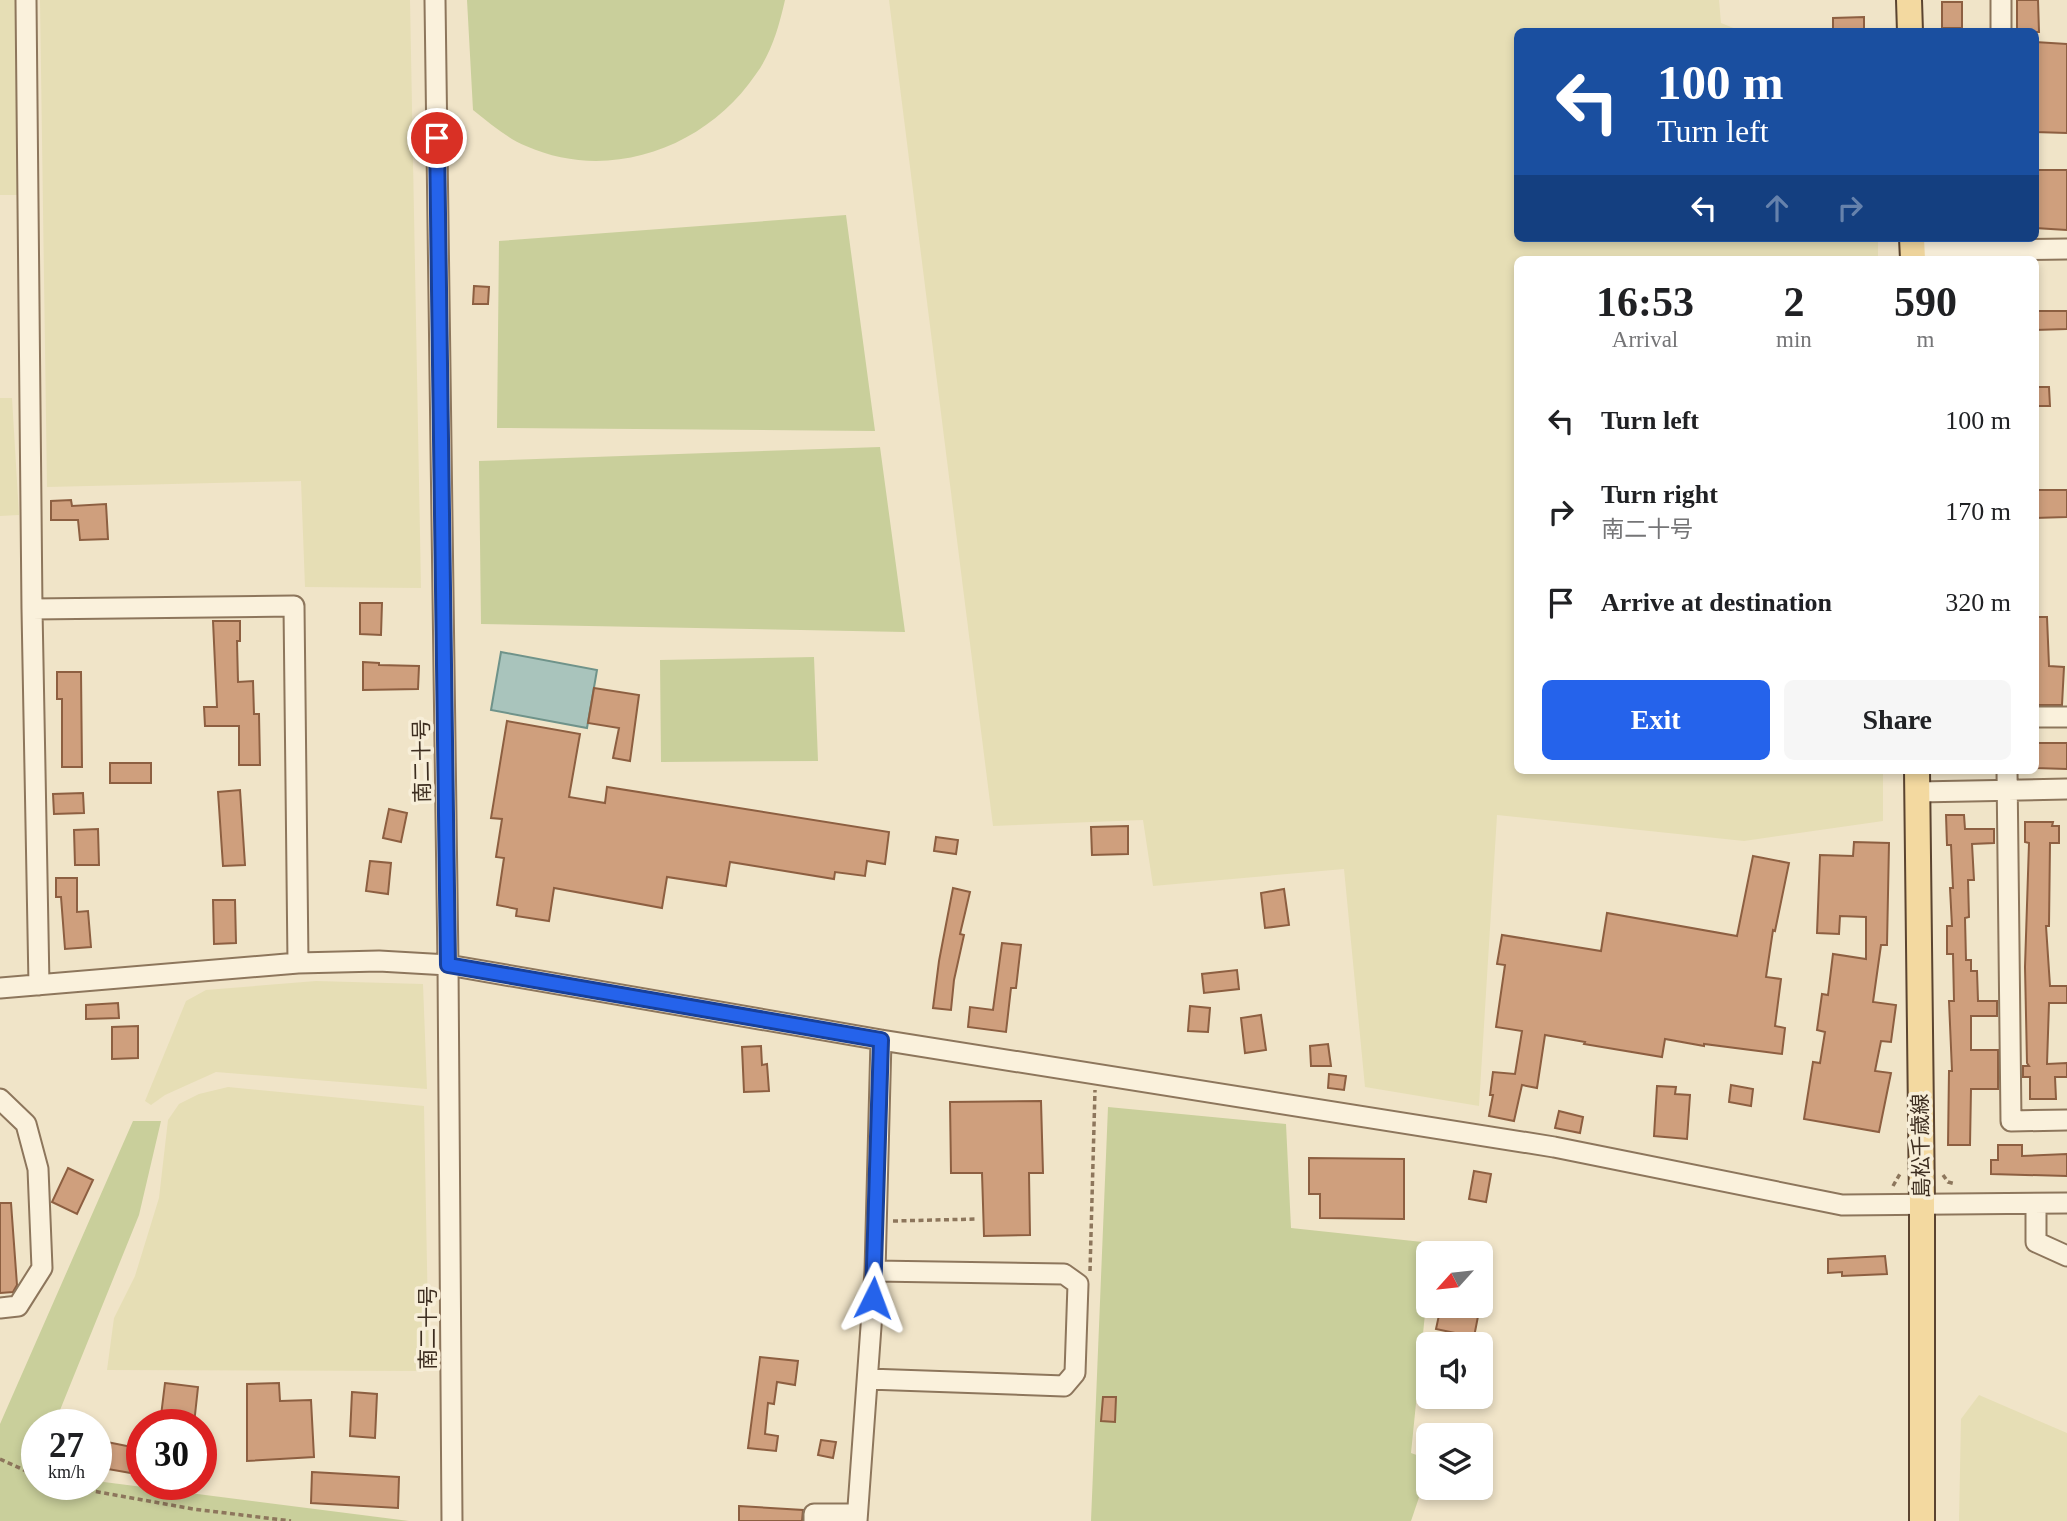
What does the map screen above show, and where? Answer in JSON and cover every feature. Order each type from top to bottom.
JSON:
[{"type":"main road","points":[[1909,0],[1910,28]]},
{"type":"main road","name":"島松千歳線","points":[[1917,781],[1922,1204],[1922,1521]]},
{"type":"street","points":[[26,0],[39,985]]},
{"type":"street","name":"南二十号","points":[[435,0],[448,965],[452,1521]]},
{"type":"street","points":[[2001,0],[2001,28]]},
{"type":"street","points":[[1913,249],[2067,249]]},
{"type":"street","points":[[32,609],[294,606],[298,963]]},
{"type":"street","points":[[2039,718],[2067,717]]},
{"type":"street","points":[[2007,774],[2011,1121],[2067,1120]]},
{"type":"street","points":[[1917,781],[2007,790],[2067,789]]},
{"type":"street","points":[[0,988],[298,963],[379,961],[448,965],[881,1040],[1554,1147],[1842,1205],[2067,1203]]},
{"type":"street","points":[[814,1521],[814,1514],[857,1517],[875,1271],[881,1040]]},
{"type":"street","points":[[0,1099],[26,1124],[38,1170],[42,1268],[18,1306],[0,1308]]},
{"type":"street","points":[[2036,1204],[2036,1242],[2067,1256]]},
{"type":"street","points":[[868,1379],[1064,1387],[1075,1373],[1078,1284],[1064,1274],[875,1271]]},
{"type":"path","points":[[1090,1271],[1096,1074]]},
{"type":"path","points":[[877,1221],[977,1219]]},
{"type":"path","points":[[0,1460],[21,1469]]},
{"type":"path","points":[[112,1494],[193,1509],[291,1521]]},
{"type":"shaded area","points":[[0,0],[15,0],[17,195],[0,195]]},
{"type":"shaded area","points":[[40,0],[410,0],[421,588],[305,587],[301,481],[47,487]]},
{"type":"shaded area","points":[[889,0],[1719,0],[1721,23],[1734,28],[1514,28],[1514,242],[1878,242],[1878,256],[1514,256],[1514,774],[1883,774],[1883,821],[1744,841],[1497,815],[1479,1106],[1365,1087],[1344,869],[1153,886],[1143,820],[993,826]]},
{"type":"shaded area","points":[[0,398],[12,398],[19,515],[0,516]]},
{"type":"shaded area","points":[[316,981],[423,984],[427,1089],[216,1072],[165,1095],[151,1105],[145,1101],[186,1001],[206,990]]},
{"type":"shaded area","points":[[228,1087],[424,1106],[429,1371],[107,1370],[114,1318],[135,1276],[159,1198],[168,1120],[179,1104],[199,1094]]},
{"type":"shaded area","points":[[1979,1395],[2067,1433],[2067,1521],[1959,1521],[1961,1419]]},
{"type":"green space","points":[[467,0],[785,0],[774,38],[762,66],[735,100],[711,122],[683,139],[653,152],[622,159],[590,161],[558,157],[519,143],[473,110]]},
{"type":"green space","points":[[846,215],[875,431],[497,428],[499,241]]},
{"type":"green space","points":[[880,447],[905,632],[481,624],[479,461]]},
{"type":"green space","points":[[814,657],[818,761],[661,762],[660,660]]},
{"type":"green space","points":[[1108,1107],[1286,1124],[1291,1228],[1416,1241],[1416,1318],[1425,1318],[1423,1332],[1416,1332],[1416,1403],[1411,1453],[1416,1455],[1416,1500],[1418,1500],[1411,1521],[1091,1521]]},
{"type":"green space","points":[[133,1121],[161,1121],[139,1215],[60,1409],[21,1409],[21,1500],[112,1500],[112,1483],[126,1485],[126,1500],[217,1500],[217,1496],[409,1521],[0,1521],[0,1424]]},
{"type":"water","points":[[501,652],[597,670],[587,728],[491,710]]},
{"type":"building","points":[[2017,0],[2038,0],[2039,28],[2017,28]]},
{"type":"building","points":[[1942,2],[1962,2],[1962,28],[1942,28]]},
{"type":"building","points":[[1864,17],[1864,28],[1833,28],[1833,18]]},
{"type":"building","points":[[2039,42],[2067,44],[2067,133],[2039,132]]},
{"type":"building","points":[[2039,170],[2067,170],[2067,230],[2039,228]]},
{"type":"building","points":[[474,286],[489,287],[488,304],[473,304]]},
{"type":"building","points":[[2039,311],[2067,311],[2067,329],[2039,330]]},
{"type":"building","points":[[2039,387],[2049,387],[2050,406],[2039,406]]},
{"type":"building","points":[[2039,490],[2067,490],[2067,517],[2039,518]]},
{"type":"building","points":[[71,500],[72,506],[106,504],[108,539],[80,540],[78,520],[51,520],[51,501]]},
{"type":"building","points":[[360,603],[382,603],[381,635],[360,634]]},
{"type":"building","points":[[2039,617],[2047,617],[2049,666],[2064,667],[2062,705],[2039,705]]},
{"type":"building","points":[[213,621],[240,621],[240,641],[237,641],[238,682],[253,681],[254,714],[259,714],[260,765],[239,765],[239,726],[205,726],[204,707],[217,707]]},
{"type":"building","points":[[363,662],[419,666],[418,689],[363,690]]},
{"type":"building","points":[[57,672],[81,672],[82,767],[62,767],[62,699],[57,699]]},
{"type":"building","points":[[594,688],[639,695],[630,761],[613,758],[619,728],[588,723]]},
{"type":"building","points":[[507,721],[580,734],[569,797],[605,803],[607,787],[889,832],[885,864],[867,861],[865,876],[835,872],[834,879],[730,862],[726,886],[667,877],[662,908],[554,888],[549,921],[516,916],[517,909],[497,905],[504,858],[496,857],[502,819],[491,818]]},
{"type":"building","points":[[2039,743],[2067,743],[2067,769],[2039,768]]},
{"type":"building","points":[[110,763],[151,763],[151,783],[110,783]]},
{"type":"building","points":[[240,790],[245,865],[223,866],[218,792]]},
{"type":"building","points":[[83,793],[84,813],[54,814],[53,794]]},
{"type":"building","points":[[389,809],[407,813],[401,842],[383,838]]},
{"type":"building","points":[[1946,815],[1964,815],[1965,829],[1994,829],[1994,843],[1972,844],[1974,880],[1968,880],[1969,917],[1965,918],[1966,960],[1971,960],[1971,971],[1977,971],[1978,1001],[1997,1001],[1997,1016],[1971,1016],[1971,1050],[1998,1050],[1998,1089],[1971,1089],[1970,1145],[1948,1145],[1949,1071],[1952,1071],[1949,1001],[1954,1001],[1953,954],[1947,954],[1947,926],[1952,926],[1950,888],[1953,888],[1951,845],[1947,845]]},
{"type":"building","points":[[2025,822],[2053,822],[2052,826],[2059,826],[2059,843],[2050,843],[2049,926],[2046,926],[2050,986],[2067,986],[2067,1003],[2049,1003],[2047,1064],[2067,1063],[2067,1077],[2055,1077],[2056,1099],[2030,1099],[2030,1077],[2023,1077],[2023,1066],[2029,1066],[2025,967],[2029,843],[2025,842]]},
{"type":"building","points":[[1128,826],[1128,854],[1092,855],[1091,827]]},
{"type":"building","points":[[98,829],[99,865],[75,865],[74,830]]},
{"type":"building","points":[[936,837],[958,840],[956,854],[934,851]]},
{"type":"building","points":[[1854,842],[1889,843],[1887,945],[1881,945],[1873,1002],[1896,1005],[1891,1042],[1881,1041],[1875,1071],[1891,1073],[1879,1132],[1804,1119],[1813,1062],[1820,1063],[1825,1032],[1817,1030],[1822,994],[1828,995],[1833,954],[1866,959],[1866,917],[1840,916],[1839,934],[1817,933],[1820,855],[1853,856]]},
{"type":"building","points":[[1753,856],[1789,863],[1775,931],[1773,930],[1766,977],[1781,979],[1775,1026],[1785,1028],[1782,1054],[1665,1039],[1662,1057],[1545,1035],[1537,1088],[1522,1085],[1514,1121],[1489,1116],[1493,1072],[1515,1074],[1522,1031],[1496,1027],[1505,965],[1497,964],[1502,935],[1601,951],[1607,913],[1737,936]]},
{"type":"building","points":[[370,861],[391,863],[388,894],[366,891]]},
{"type":"building","points":[[56,878],[77,878],[77,912],[88,911],[91,947],[65,949],[61,897],[56,897]]},
{"type":"building","points":[[953,888],[970,892],[960,934],[964,935],[954,980],[951,1010],[933,1008]]},
{"type":"building","points":[[1284,889],[1289,925],[1265,928],[1261,893]]},
{"type":"building","points":[[213,900],[235,900],[236,943],[214,944]]},
{"type":"building","points":[[1002,943],[1021,945],[1016,988],[1011,988],[1006,1032],[968,1027],[970,1007],[993,1010]]},
{"type":"building","points":[[1237,970],[1239,989],[1204,993],[1202,974]]},
{"type":"building","points":[[118,1003],[119,1018],[86,1019],[86,1005]]},
{"type":"building","points":[[1190,1006],[1210,1008],[1208,1032],[1188,1031]]},
{"type":"building","points":[[1261,1015],[1266,1050],[1245,1053],[1241,1018]]},
{"type":"building","points":[[138,1026],[138,1058],[112,1059],[112,1027]]},
{"type":"building","points":[[1328,1044],[1331,1066],[1311,1066],[1310,1046]]},
{"type":"building","points":[[761,1046],[762,1065],[767,1064],[769,1091],[744,1092],[742,1047]]},
{"type":"building","points":[[1329,1074],[1346,1076],[1344,1090],[1328,1088]]},
{"type":"building","points":[[1731,1085],[1753,1089],[1751,1106],[1729,1102]]},
{"type":"building","points":[[1657,1086],[1676,1087],[1675,1094],[1690,1095],[1687,1139],[1654,1136]]},
{"type":"building","points":[[1041,1101],[1043,1173],[1029,1173],[1030,1235],[984,1236],[982,1173],[951,1173],[950,1102]]},
{"type":"building","points":[[1559,1111],[1583,1117],[1580,1133],[1555,1128]]},
{"type":"building","points":[[1998,1145],[2022,1145],[2022,1156],[2067,1154],[2067,1176],[1991,1174],[1991,1160],[1998,1160]]},
{"type":"building","points":[[1309,1158],[1404,1159],[1404,1219],[1320,1218],[1320,1194],[1309,1194]]},
{"type":"building","points":[[68,1168],[93,1180],[77,1214],[52,1202]]},
{"type":"building","points":[[1474,1171],[1491,1174],[1486,1202],[1469,1199]]},
{"type":"building","points":[[0,1203],[11,1203],[17,1285],[13,1292],[0,1293]]},
{"type":"building","points":[[1885,1256],[1887,1274],[1842,1276],[1842,1272],[1828,1273],[1828,1259]]},
{"type":"building","points":[[1438,1318],[1478,1318],[1475,1332],[1436,1329]]},
{"type":"building","points":[[760,1357],[798,1361],[795,1385],[777,1382],[774,1404],[768,1403],[765,1434],[778,1436],[776,1451],[748,1448]]},
{"type":"building","points":[[165,1383],[198,1387],[196,1409],[162,1409]]},
{"type":"building","points":[[279,1383],[280,1401],[311,1400],[314,1457],[247,1461],[247,1384]]},
{"type":"building","points":[[352,1392],[377,1394],[375,1438],[350,1436]]},
{"type":"building","points":[[1103,1397],[1116,1397],[1115,1422],[1101,1421]]},
{"type":"building","points":[[821,1440],[836,1442],[833,1458],[818,1455]]},
{"type":"building","points":[[112,1443],[126,1446],[126,1472],[112,1470]]},
{"type":"building","points":[[312,1472],[399,1477],[398,1508],[311,1503]]},
{"type":"building","points":[[739,1506],[803,1510],[802,1521],[739,1521]]},
{"type":"route","points":[[437,138],[448,965],[881,1040],[873,1298]]}]
